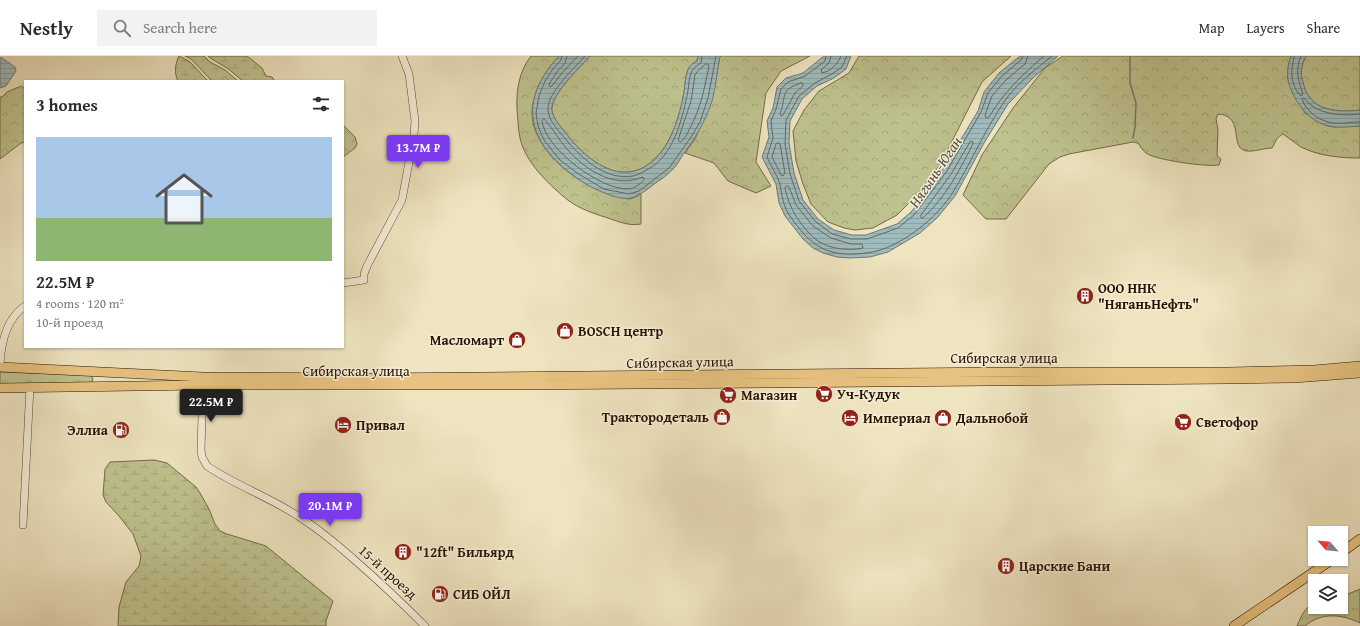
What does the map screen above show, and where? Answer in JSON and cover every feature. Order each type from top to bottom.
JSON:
[{"type":"main road","name":"Сибирская улица","points":[[0,366],[135,373],[203,381]]},
{"type":"main road","name":"Сибирская улица","points":[[0,388],[135,386],[203,381],[363,378],[514,381],[1010,376],[1293,371],[1360,366]]},
{"type":"main road","points":[[95,372],[98,380],[95,387]]},
{"type":"main road","points":[[135,373],[132,380],[135,386]]},
{"type":"main road","name":"Сибирская улица","points":[[1010,376],[1290,378],[1360,373]]},
{"type":"main road","points":[[1348,548],[1360,539]]},
{"type":"main road","points":[[1234,626],[1323,566]]},
{"type":"street","points":[[344,283],[364,280],[364,274],[367,266],[402,200],[413,143],[415,121],[409,74],[402,56]]},
{"type":"street","points":[[0,366],[1,349],[6,330],[20,309],[24,307]]},
{"type":"street","name":"15-й проезд","points":[[203,381],[201,450],[203,462],[207,466],[275,502],[311,525],[372,575],[406,606],[425,626]]},
{"type":"street","points":[[23,525],[30,388]]},
{"type":"green space","points":[[179,56],[190,62],[207,80],[178,80],[176,75]]},
{"type":"green space","points":[[185,56],[204,56],[210,62],[225,70],[237,80],[211,80],[191,59]]},
{"type":"green space","points":[[208,56],[247,56],[262,68],[266,76],[272,77],[274,80],[242,80],[227,68]]},
{"type":"green space","points":[[531,56],[559,56],[549,68],[537,89],[533,104],[532,112],[534,127],[540,141],[562,166],[575,177],[590,186],[627,199],[641,194],[641,224],[624,223],[593,213],[569,201],[546,181],[527,156],[518,128],[517,103],[521,75]]},
{"type":"green space","points":[[590,56],[698,56],[697,61],[688,69],[683,98],[672,134],[656,158],[649,164],[637,170],[625,172],[613,171],[591,159],[558,124],[552,113],[552,106],[558,93]]},
{"type":"green space","points":[[720,56],[810,56],[781,71],[766,93],[756,162],[771,186],[756,193],[728,181],[714,163],[685,153],[695,139],[712,99]]},
{"type":"green space","points":[[859,56],[1011,56],[982,82],[941,163],[916,196],[897,215],[873,228],[855,230],[844,228],[828,222],[811,204],[796,161],[793,131],[804,110],[819,91],[849,73]]},
{"type":"green space","points":[[1063,56],[1291,56],[1288,68],[1288,80],[1305,113],[1328,126],[1360,126],[1360,158],[1337,157],[1315,153],[1301,147],[1283,134],[1277,139],[1272,148],[1247,151],[1241,149],[1238,145],[1232,120],[1227,116],[1218,114],[1216,119],[1218,129],[1217,156],[1221,159],[1219,165],[1193,164],[1151,156],[1142,149],[1138,143],[1133,142],[1069,154],[1060,157],[1049,164],[1006,219],[986,219],[963,195],[982,155],[1013,108],[1045,68]]},
{"type":"green space","points":[[1306,56],[1360,56],[1360,110],[1341,111],[1328,109],[1316,104],[1312,100],[1305,90],[1302,76],[1302,66]]},
{"type":"green space","points":[[21,86],[24,88],[24,142],[0,159],[0,97]]},
{"type":"green space","points":[[344,126],[355,137],[357,144],[355,148],[344,156]]},
{"type":"green space","points":[[0,372],[91,375],[93,379],[91,383],[0,384]]},
{"type":"green space","points":[[154,460],[167,463],[196,487],[220,531],[266,546],[333,601],[326,621],[326,626],[118,626],[119,607],[126,582],[139,566],[141,556],[133,534],[106,502],[103,495],[105,469],[110,462]]},
{"type":"green space","points":[[1360,589],[1360,623],[1339,616],[1332,616],[1318,618],[1305,626],[1297,626],[1304,612],[1308,608],[1308,614],[1348,614],[1348,594]]},
{"type":"water","points":[[559,56],[590,56],[558,93],[552,106],[552,113],[561,127],[591,159],[613,171],[625,172],[637,170],[649,164],[662,151],[672,134],[678,116],[688,69],[697,61],[698,56],[720,56],[715,90],[709,109],[699,130],[676,166],[642,193],[635,197],[626,199],[608,194],[586,184],[567,171],[552,157],[541,142],[535,126],[533,110],[536,93],[544,75]]},
{"type":"water","points":[[824,56],[851,56],[846,69],[834,78],[817,86],[802,99],[790,121],[789,143],[794,173],[803,200],[818,219],[834,230],[852,235],[866,235],[897,224],[917,205],[943,169],[978,111],[984,92],[999,73],[1020,56],[1058,56],[1033,78],[1008,104],[984,143],[955,196],[937,218],[920,233],[888,252],[870,257],[850,258],[837,257],[823,253],[813,248],[803,239],[785,216],[779,203],[776,184],[762,157],[769,137],[767,121],[773,108],[777,87],[786,78],[803,73]]},
{"type":"water","points":[[1291,56],[1306,56],[1301,73],[1305,90],[1312,100],[1316,104],[1328,109],[1341,111],[1360,110],[1360,126],[1340,127],[1325,125],[1314,120],[1304,111],[1292,93],[1288,80],[1288,68]]},
{"type":"water","points":[[0,58],[15,67],[16,71],[6,86],[0,88]]},
{"type":"waterway","points":[[1130,56],[1130,83],[1136,103],[1133,138]]},
{"type":"place","name":"ООО ННК \"НяганьНефть\"","points":[[1085,296]]},
{"type":"place","name":"BOSCH центр","points":[[565,331]]},
{"type":"place","name":"Масломарт","points":[[517,340]]},
{"type":"place","name":"Уч-Кудук","points":[[824,394]]},
{"type":"place","name":"Магазин","points":[[728,395]]},
{"type":"place","name":"Трактородеталь","points":[[722,417]]},
{"type":"place","name":"Империал","points":[[850,418]]},
{"type":"place","name":"Дальнобой","points":[[943,418]]},
{"type":"place","name":"Светофор","points":[[1183,422]]},
{"type":"place","name":"Привал","points":[[343,425]]},
{"type":"place","name":"Эллиа","points":[[121,430]]},
{"type":"place","name":"\"12ft\" Бильярд","points":[[403,552]]},
{"type":"place","name":"Царские Бани","points":[[1006,566]]},
{"type":"place","name":"СИБ ОЙЛ","points":[[440,594]]},
{"type":"water label","name":"Нягынь-Юган","points":[[935,172]]}]
